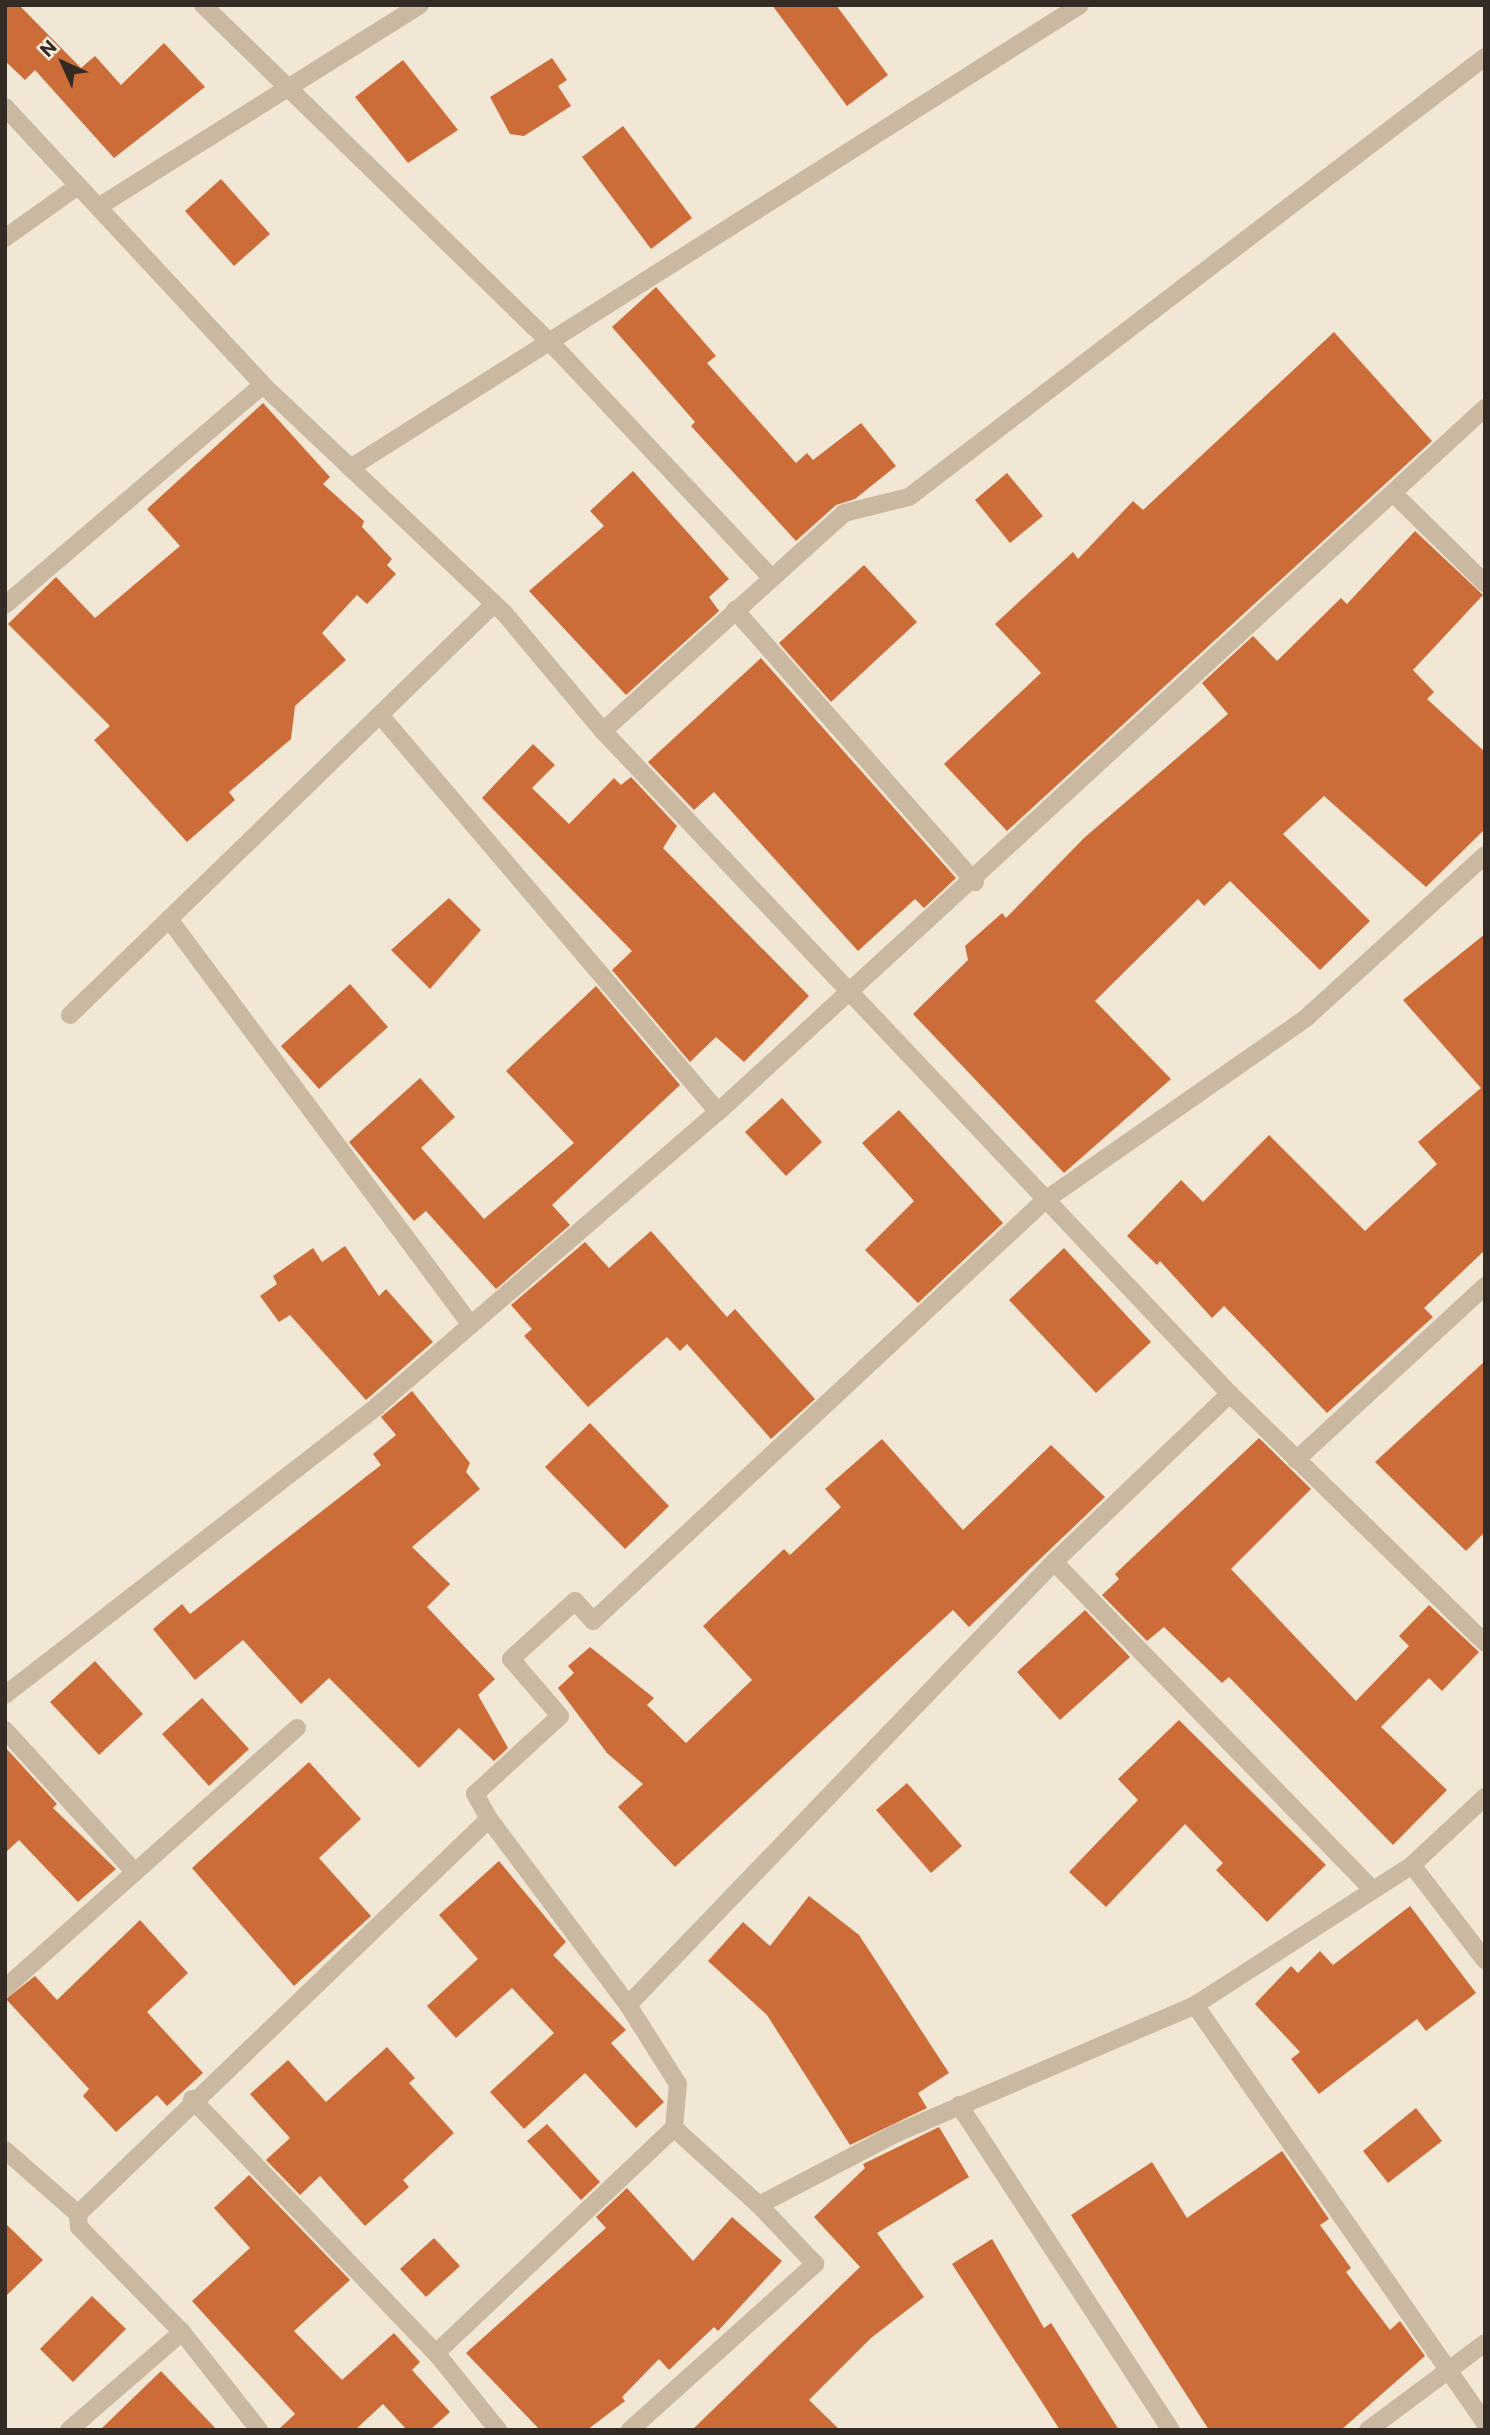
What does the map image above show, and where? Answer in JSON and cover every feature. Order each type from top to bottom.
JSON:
[{"type":"street","points":[[203,5],[551,343],[771,577]]},
{"type":"street","points":[[98,207],[420,5]]},
{"type":"street","points":[[350,468],[1080,5]]},
{"type":"street","points":[[603,731],[844,513],[909,497],[1485,57]]},
{"type":"street","points":[[5,107],[263,385],[494,604],[603,731],[1044,1201],[1230,1394],[1485,1643]]},
{"type":"street","points":[[5,238],[78,186]]},
{"type":"street","points":[[5,605],[263,385]]},
{"type":"street","points":[[5,1695],[377,1406],[718,1112],[975,882],[1485,408]]},
{"type":"street","points":[[1393,493],[1485,583]]},
{"type":"street","points":[[70,1015],[494,604]]},
{"type":"street","points":[[735,610],[975,882]]},
{"type":"street","points":[[380,715],[718,1112]]},
{"type":"street","points":[[436,2353],[674,2128],[678,2084],[628,2005],[489,1819],[475,1794],[559,1716],[511,1659],[575,1601],[593,1621],[1044,1201],[1306,1018],[1485,855]]},
{"type":"street","points":[[169,919],[471,1325]]},
{"type":"street","points":[[1296,1460],[1485,1286]]},
{"type":"street","points":[[628,2005],[1054,1562],[1230,1394]]},
{"type":"street","points":[[1054,1562],[1372,1889]]},
{"type":"street","points":[[5,1988],[133,1870],[297,1728]]},
{"type":"street","points":[[5,1730],[133,1870]]},
{"type":"street","points":[[759,2205],[959,2105],[1195,2005],[1412,1865],[1485,1797]]},
{"type":"street","points":[[78,2214],[192,2099],[489,1819]]},
{"type":"street","points":[[1412,1865],[1485,1960]]},
{"type":"street","points":[[1195,2005],[1485,2423]]},
{"type":"street","points":[[192,2099],[436,2353],[498,2430]]},
{"type":"street","points":[[959,2105],[1171,2430]]},
{"type":"street","points":[[630,2430],[815,2264],[759,2205],[674,2128]]},
{"type":"street","points":[[5,2150],[78,2214],[79,2227],[182,2332],[259,2430]]},
{"type":"street","points":[[69,2430],[182,2332]]},
{"type":"street","points":[[1368,2430],[1446,2368],[1485,2343]]},
{"type":"building","points":[[5,5],[19,5],[81,68],[95,56],[121,85],[164,43],[205,87],[114,158],[35,70],[25,80],[5,61]]},
{"type":"building","points":[[772,5],[836,5],[888,75],[847,106]]},
{"type":"building","points":[[552,58],[567,80],[558,86],[571,106],[524,136],[510,134],[490,97]]},
{"type":"building","points":[[403,60],[458,130],[408,163],[355,97]]},
{"type":"building","points":[[623,126],[692,218],[651,249],[582,157]]},
{"type":"building","points":[[221,179],[270,234],[234,266],[185,211]]},
{"type":"building","points":[[656,287],[716,356],[707,363],[796,463],[807,453],[813,460],[861,423],[896,466],[855,499],[836,505],[796,541],[691,426],[695,422],[612,327]]},
{"type":"building","points":[[1334,332],[1432,441],[1007,831],[944,764],[1041,673],[995,624],[1073,552],[1078,559],[1133,501],[1143,510]]},
{"type":"building","points":[[263,403],[330,477],[323,484],[364,521],[362,527],[392,559],[387,565],[396,574],[367,604],[357,595],[322,633],[346,660],[295,706],[291,739],[229,792],[235,800],[187,842],[94,740],[110,726],[8,624],[56,577],[95,618],[180,546],[147,509]]},
{"type":"building","points":[[633,471],[729,579],[709,597],[719,611],[626,695],[529,591],[604,526],[590,511]]},
{"type":"building","points":[[1007,473],[1043,516],[1010,543],[975,500]]},
{"type":"building","points":[[1415,531],[1483,595],[1413,670],[1434,692],[1427,699],[1485,752],[1485,829],[1426,887],[1324,796],[1283,834],[1370,921],[1320,970],[1230,881],[1204,906],[1198,899],[1095,1001],[1171,1079],[1064,1173],[913,1014],[968,960],[965,946],[1002,913],[1006,918],[1084,838],[1228,714],[1202,683],[1253,636],[1277,661],[1341,598],[1347,604]]},
{"type":"building","points":[[864,565],[917,622],[831,702],[779,643]]},
{"type":"building","points":[[761,658],[956,878],[924,908],[915,899],[858,951],[714,792],[694,810],[648,762]]},
{"type":"building","points":[[533,744],[555,765],[532,788],[569,824],[614,778],[621,785],[631,777],[677,826],[663,848],[809,996],[744,1062],[716,1037],[690,1062],[612,970],[632,951],[482,798]]},
{"type":"building","points":[[449,898],[481,930],[430,989],[391,950]]},
{"type":"building","points":[[1485,934],[1485,1250],[1424,1308],[1433,1317],[1327,1413],[1224,1306],[1212,1318],[1160,1261],[1157,1265],[1127,1236],[1181,1180],[1203,1202],[1269,1135],[1365,1231],[1437,1164],[1418,1142],[1481,1088],[1403,1000]]},
{"type":"building","points":[[350,984],[388,1027],[319,1089],[281,1046]]},
{"type":"building","points":[[596,986],[680,1085],[552,1205],[570,1225],[496,1289],[426,1211],[414,1221],[349,1142],[420,1078],[455,1117],[421,1148],[484,1219],[574,1143],[506,1071]]},
{"type":"building","points":[[782,1098],[822,1142],[786,1176],[745,1132]]},
{"type":"building","points":[[899,1110],[1003,1223],[918,1303],[865,1250],[914,1201],[862,1143]]},
{"type":"building","points":[[651,1231],[727,1317],[735,1309],[815,1399],[771,1439],[687,1344],[680,1351],[667,1337],[588,1407],[524,1336],[532,1329],[511,1305],[585,1242],[609,1268]]},
{"type":"building","points":[[345,1246],[379,1296],[386,1289],[433,1342],[366,1400],[290,1315],[279,1322],[260,1296],[277,1284],[273,1276],[313,1248],[322,1262]]},
{"type":"building","points":[[1064,1248],[1151,1342],[1096,1393],[1009,1300]]},
{"type":"building","points":[[1485,1361],[1485,1532],[1466,1551],[1375,1462]]},
{"type":"building","points":[[412,1391],[470,1463],[466,1472],[480,1489],[412,1547],[450,1584],[427,1607],[495,1679],[478,1695],[508,1748],[494,1761],[459,1728],[419,1768],[329,1678],[301,1704],[243,1640],[195,1680],[153,1629],[182,1604],[190,1614],[381,1465],[373,1454],[396,1435],[381,1417]]},
{"type":"building","points":[[590,1423],[669,1506],[625,1549],[545,1467]]},
{"type":"building","points":[[1259,1438],[1311,1489],[1231,1569],[1356,1701],[1409,1646],[1399,1636],[1429,1605],[1479,1652],[1442,1691],[1429,1678],[1381,1727],[1447,1790],[1393,1845],[1229,1677],[1222,1683],[1164,1627],[1147,1641],[1102,1595],[1119,1579],[1115,1574]]},
{"type":"building","points":[[882,1439],[963,1530],[1051,1445],[1105,1497],[969,1627],[953,1610],[675,1867],[618,1807],[643,1784],[607,1753],[558,1688],[574,1673],[568,1666],[590,1647],[654,1698],[647,1705],[686,1743],[752,1680],[703,1626],[784,1549],[790,1555],[841,1507],[825,1489]]},
{"type":"building","points":[[1085,1610],[1130,1657],[1060,1720],[1017,1672]]},
{"type":"building","points":[[95,1661],[143,1714],[99,1755],[50,1702]]},
{"type":"building","points":[[202,1698],[249,1749],[209,1786],[162,1734]]},
{"type":"building","points":[[1179,1720],[1326,1865],[1267,1922],[1216,1870],[1223,1863],[1185,1824],[1106,1907],[1069,1872],[1138,1800],[1118,1779]]},
{"type":"building","points":[[5,1747],[57,1804],[53,1808],[116,1869],[78,1902],[19,1840],[5,1853]]},
{"type":"building","points":[[309,1762],[361,1819],[319,1858],[371,1916],[294,1986],[192,1868]]},
{"type":"building","points":[[907,1783],[962,1846],[931,1873],[876,1810]]},
{"type":"building","points":[[499,1861],[566,1942],[553,1955],[626,2030],[611,2043],[664,2102],[636,2128],[585,2073],[524,2129],[490,2092],[554,2033],[512,1988],[456,2038],[427,2006],[478,1959],[439,1915]]},
{"type":"building","points":[[809,1896],[859,1935],[949,2073],[918,2093],[927,2108],[850,2145],[767,2015],[708,1961],[743,1922],[770,1946]]},
{"type":"building","points":[[1410,1906],[1476,1993],[1426,2031],[1417,2019],[1319,2094],[1291,2059],[1300,2052],[1255,2004],[1291,1966],[1298,1973],[1320,1951],[1333,1965]]},
{"type":"building","points":[[140,1920],[188,1973],[147,2012],[203,2073],[167,2106],[157,2095],[116,2132],[83,2096],[89,2089],[6,1999],[35,1976],[57,2000]]},
{"type":"building","points":[[387,2047],[415,2078],[409,2083],[454,2133],[403,2180],[409,2187],[365,2226],[320,2176],[300,2195],[266,2160],[290,2138],[250,2094],[288,2060],[326,2102]]},
{"type":"building","points":[[1416,2108],[1442,2141],[1388,2183],[1363,2151]]},
{"type":"building","points":[[547,2124],[600,2182],[581,2200],[527,2141]]},
{"type":"building","points":[[939,2127],[969,2177],[877,2233],[924,2297],[871,2338],[809,2400],[840,2430],[692,2430],[860,2267],[814,2217],[865,2168],[863,2164]]},
{"type":"building","points":[[1282,2151],[1329,2219],[1320,2225],[1351,2268],[1346,2272],[1390,2330],[1400,2321],[1425,2356],[1341,2430],[1209,2430],[1071,2215],[1152,2162],[1187,2218]]},
{"type":"building","points":[[249,2175],[350,2280],[294,2331],[342,2380],[394,2333],[420,2362],[412,2370],[450,2412],[430,2430],[407,2430],[383,2404],[355,2430],[278,2430],[295,2414],[192,2301],[250,2248],[214,2208]]},
{"type":"building","points":[[627,2188],[693,2261],[732,2217],[782,2261],[718,2331],[714,2327],[669,2370],[659,2359],[622,2397],[625,2401],[587,2430],[540,2430],[466,2353],[606,2228],[596,2217]]},
{"type":"building","points":[[5,2223],[43,2260],[5,2297]]},
{"type":"building","points":[[434,2238],[460,2266],[426,2297],[400,2269]]},
{"type":"building","points":[[992,2239],[1044,2328],[1051,2323],[1119,2430],[1060,2430],[952,2264]]},
{"type":"building","points":[[92,2296],[126,2329],[73,2382],[40,2349]]},
{"type":"building","points":[[161,2371],[217,2430],[100,2430]]}]
